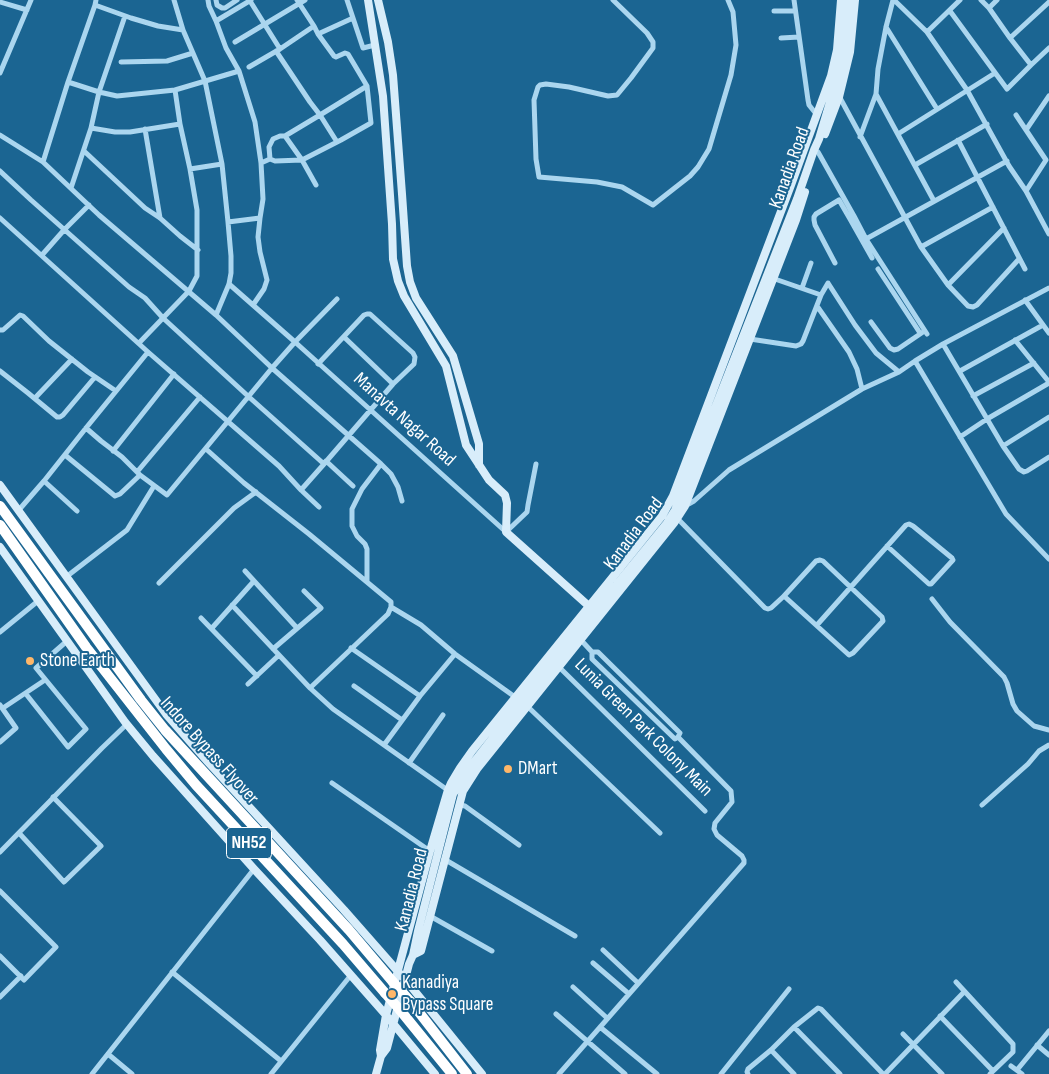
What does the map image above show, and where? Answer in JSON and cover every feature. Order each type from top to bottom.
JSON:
[{"type":"highway","name":"Indore Bypass Flyover","points":[[0,506],[141,700],[174,740],[348,930],[411,1002],[467,1074]]},
{"type":"highway","name":"Indore Bypass Flyover","points":[[0,525],[86,647],[196,785],[343,944],[452,1074]]},
{"type":"highway","points":[[110,657],[119,650]]},
{"type":"street","points":[[0,73],[31,0]]},
{"type":"street","points":[[174,0],[182,30],[205,81],[222,164],[232,264],[229,284],[216,315]]},
{"type":"street","points":[[208,0],[226,48],[239,71],[254,122],[261,163],[263,199],[258,237],[267,280],[254,305]]},
{"type":"street","points":[[216,0],[217,4],[222,8],[237,0]]},
{"type":"street","points":[[216,21],[251,0],[278,50],[337,142]]},
{"type":"street","points":[[235,42],[298,2],[305,0]]},
{"type":"street","points":[[347,0],[363,48],[375,45]]},
{"type":"street","points":[[368,0],[384,96],[393,259],[398,281],[404,296],[446,366],[466,445],[490,480],[505,495],[507,503],[506,532]]},
{"type":"street","points":[[378,0],[388,42],[393,75],[407,266],[410,282],[416,298],[453,356],[479,444],[479,465]]},
{"type":"street","points":[[613,0],[646,33],[653,42],[653,48],[617,95],[608,96],[546,84],[538,87],[534,100],[539,177],[597,182],[622,187],[653,205],[690,176],[709,149],[731,75],[736,45],[733,12],[728,0]]},
{"type":"street","points":[[794,0],[808,100],[809,105],[817,115]]},
{"type":"street","name":"Kanadia Road","points":[[382,1056],[413,955],[421,951],[422,932],[437,856],[451,794],[460,768],[579,637],[595,612],[639,557],[673,496],[817,115],[837,50],[841,0]]},
{"type":"street","name":"Kanadia Road","points":[[674,518],[784,242],[797,199],[816,151],[835,89],[842,73],[847,52],[851,15],[849,0]]},
{"type":"street","points":[[851,15],[856,0]]},
{"type":"street","points":[[860,137],[876,94],[878,69],[886,27],[894,0],[927,32],[967,90],[1049,234]]},
{"type":"street","points":[[927,32],[960,0]]},
{"type":"street","points":[[981,0],[990,8],[1010,38],[1031,64]]},
{"type":"street","points":[[990,8],[997,0]]},
{"type":"street","points":[[0,2],[27,10]]},
{"type":"street","points":[[43,162],[96,2],[125,16],[158,26],[182,30]]},
{"type":"street","points":[[261,163],[270,159],[275,161],[302,160],[371,123],[367,86],[348,54],[345,53],[338,57],[334,56],[298,2]]},
{"type":"street","points":[[1010,38],[1049,2]]},
{"type":"street","points":[[774,11],[795,11]]},
{"type":"street","points":[[950,11],[1007,89],[1049,48]]},
{"type":"street","points":[[71,188],[125,16]]},
{"type":"street","points":[[318,34],[353,18]]},
{"type":"street","points":[[249,67],[314,26]]},
{"type":"street","points":[[886,27],[937,109]]},
{"type":"street","points":[[781,38],[799,37]]},
{"type":"street","points":[[121,62],[167,61],[193,53]]},
{"type":"street","points":[[68,82],[117,96],[175,90],[239,71]]},
{"type":"street","points":[[842,73],[839,97],[816,151],[867,244],[924,332]]},
{"type":"street","points":[[898,134],[995,73]]},
{"type":"street","points":[[270,159],[269,146],[274,139],[285,136],[367,86]]},
{"type":"street","points":[[835,89],[921,248],[948,285],[968,306],[973,307],[977,305],[1019,259]]},
{"type":"street","points":[[139,343],[189,291],[197,276],[197,210],[175,90]]},
{"type":"street","points":[[876,94],[934,201]]},
{"type":"street","points":[[1026,130],[1049,96]]},
{"type":"street","points":[[1016,114],[1048,158],[1026,191]]},
{"type":"street","points":[[91,128],[115,132],[130,132],[180,124]]},
{"type":"street","points":[[915,165],[987,124]]},
{"type":"street","points":[[145,129],[160,218]]},
{"type":"street","points":[[0,135],[43,162],[99,215],[189,291],[272,368],[381,464],[391,474],[398,487],[402,501]]},
{"type":"street","points":[[285,136],[302,160],[316,185]]},
{"type":"street","points":[[958,140],[1025,269]]},
{"type":"street","points":[[84,151],[145,208],[198,250]]},
{"type":"street","points":[[867,244],[905,218],[1008,161]]},
{"type":"street","points":[[190,169],[222,164]]},
{"type":"street","points":[[0,172],[129,287],[145,298],[163,318],[249,397],[353,486]]},
{"type":"street","points":[[835,263],[815,225],[814,217],[839,200],[852,218]]},
{"type":"street","points":[[42,255],[89,205]]},
{"type":"street","points":[[921,248],[993,207]]},
{"type":"street","points":[[0,218],[148,352],[279,466],[319,507]]},
{"type":"street","points":[[228,222],[260,218]]},
{"type":"street","points":[[948,285],[1004,228]]},
{"type":"street","points":[[867,244],[872,258]]},
{"type":"street","points":[[802,288],[812,263]]},
{"type":"street","points":[[878,269],[898,300],[924,332]]},
{"type":"street","points":[[685,506],[750,339],[770,278],[821,296]]},
{"type":"street","name":"Manavta Nagar Road","points":[[229,284],[595,612]]},
{"type":"street","points":[[750,339],[796,346],[801,344],[828,284],[876,353],[899,372]]},
{"type":"street","points":[[422,932],[430,916],[437,856],[460,803],[463,791],[477,768],[522,701],[559,667],[639,557],[685,506],[694,501],[729,470],[862,389],[899,372],[943,344],[1049,288]]},
{"type":"street","points":[[898,300],[903,297]]},
{"type":"street","points":[[86,428],[167,496],[272,368],[337,299]]},
{"type":"street","points":[[1025,300],[1049,333]]},
{"type":"street","points":[[817,306],[849,352],[857,369],[862,389]]},
{"type":"street","points":[[301,490],[393,384],[414,364],[415,357],[413,353],[370,314],[364,315],[318,364]]},
{"type":"street","points":[[1,331],[20,315],[23,316],[49,341],[116,391]]},
{"type":"street","points":[[871,322],[890,348],[894,350],[924,332]]},
{"type":"street","points":[[960,371],[1043,324]]},
{"type":"street","points":[[344,337],[393,384]]},
{"type":"street","points":[[960,437],[1049,382],[1015,340]]},
{"type":"street","points":[[943,344],[1002,446],[1020,469],[1023,472],[1027,471],[1049,457]]},
{"type":"street","points":[[18,511],[148,352]]},
{"type":"street","points":[[35,398],[72,359]]},
{"type":"street","points":[[915,361],[1006,514],[1049,559]]},
{"type":"street","points":[[974,396],[1034,363]]},
{"type":"street","points":[[0,371],[56,417],[63,415],[95,377]]},
{"type":"street","points":[[113,450],[174,374]]},
{"type":"street","points":[[64,455],[115,496],[120,494],[200,397]]},
{"type":"street","points":[[1002,446],[1049,417]]},
{"type":"street","points":[[206,449],[391,602],[388,614],[310,688]]},
{"type":"street","points":[[367,582],[367,549],[352,526],[352,508],[362,489],[381,464]]},
{"type":"street","points":[[506,532],[527,512],[536,464]]},
{"type":"street","points":[[44,481],[77,511]]},
{"type":"street","points":[[0,485],[166,714],[398,971],[482,1074]]},
{"type":"street","points":[[66,577],[127,530],[154,486]]},
{"type":"street","points":[[159,582],[234,508],[256,492]]},
{"type":"street","points":[[674,518],[765,608],[770,608],[784,596],[816,561],[820,560],[882,617],[883,621],[853,653],[849,654],[784,596]]},
{"type":"street","points":[[817,625],[887,546],[906,525],[913,526],[953,560],[929,584],[887,546]]},
{"type":"street","points":[[0,547],[127,724],[153,756],[386,1015],[435,1074]]},
{"type":"street","name":"Kanadia Road","points":[[522,701],[589,605],[639,557]]},
{"type":"street","points":[[245,571],[297,628]]},
{"type":"street","points":[[212,628],[254,581]]},
{"type":"street","points":[[273,649],[320,608],[304,591]]},
{"type":"street","points":[[932,599],[950,622],[1004,677],[1017,711],[1034,726],[1049,730]]},
{"type":"street","points":[[0,632],[38,601]]},
{"type":"street","points":[[232,605],[332,709],[409,763],[451,794],[460,803],[519,845]]},
{"type":"street","points":[[391,608],[421,625],[456,654],[522,701],[660,834]]},
{"type":"street","points":[[201,618],[258,676]]},
{"type":"street","points":[[559,1074],[744,863],[742,856],[717,835],[714,829],[716,823],[732,802],[731,791],[678,737],[675,738],[592,659],[592,652],[579,637]]},
{"type":"street","points":[[26,694],[68,747],[86,729],[36,668],[67,641]]},
{"type":"street","points":[[351,648],[420,696]]},
{"type":"street","points":[[592,652],[598,652],[673,726],[680,733],[678,737]]},
{"type":"street","points":[[384,746],[420,696],[456,654]]},
{"type":"street","points":[[248,684],[279,655]]},
{"type":"street","name":"Lunia Green Park Colony Main","points":[[559,667],[705,811]]},
{"type":"street","points":[[0,742],[16,728],[1,706],[26,694],[46,680]]},
{"type":"street","points":[[354,686],[402,720]]},
{"type":"street","points":[[409,763],[443,715]]},
{"type":"street","points":[[0,852],[127,724]]},
{"type":"street","points":[[982,805],[1028,764],[1039,751],[1049,745]]},
{"type":"street","points":[[332,783],[437,856],[575,936]]},
{"type":"street","name":"Kanadia Road","points":[[451,794],[451,822]]},
{"type":"street","points":[[19,833],[64,882],[101,846],[54,797]]},
{"type":"street","name":"Kanadia Road","points":[[382,1056],[380,1050],[386,1015],[398,971],[437,856]]},
{"type":"street","points":[[92,1074],[254,869]]},
{"type":"street","points":[[0,891],[56,948],[24,980],[0,956]]},
{"type":"street","points":[[430,916],[492,951]]},
{"type":"street","points":[[603,950],[638,983]]},
{"type":"street","points":[[593,963],[629,994]]},
{"type":"street","points":[[172,972],[281,1061]]},
{"type":"street","points":[[0,997],[21,976]]},
{"type":"street","points":[[270,1074],[351,976]]},
{"type":"street","points":[[940,1016],[991,1072],[1014,1048],[1013,1044],[956,982]]},
{"type":"street","points":[[573,987],[608,1018]]},
{"type":"street","points":[[721,1074],[789,989]]},
{"type":"street","points":[[748,1074],[748,1069],[818,1008],[884,1074],[964,992]]},
{"type":"street","points":[[556,1014],[625,1074]]},
{"type":"street","points":[[600,1027],[657,1074]]},
{"type":"street","points":[[794,1027],[840,1074]]},
{"type":"street","points":[[1017,1070],[1049,1031]]},
{"type":"street","points":[[903,1034],[942,1074]]},
{"type":"street","points":[[1037,1045],[1049,1055]]},
{"type":"street","points":[[771,1050],[794,1074]]},
{"type":"street","points":[[108,1054],[132,1074]]},
{"type":"street","points":[[376,1074],[382,1056]]},
{"type":"street","points":[[1011,1066],[1022,1074]]},
{"type":"place","name":"Stone Earth","points":[[30,661]]},
{"type":"place","name":"DMart","points":[[508,769]]},
{"type":"place","name":"Kanadiya Bypass Square","points":[[392,994]]}]
